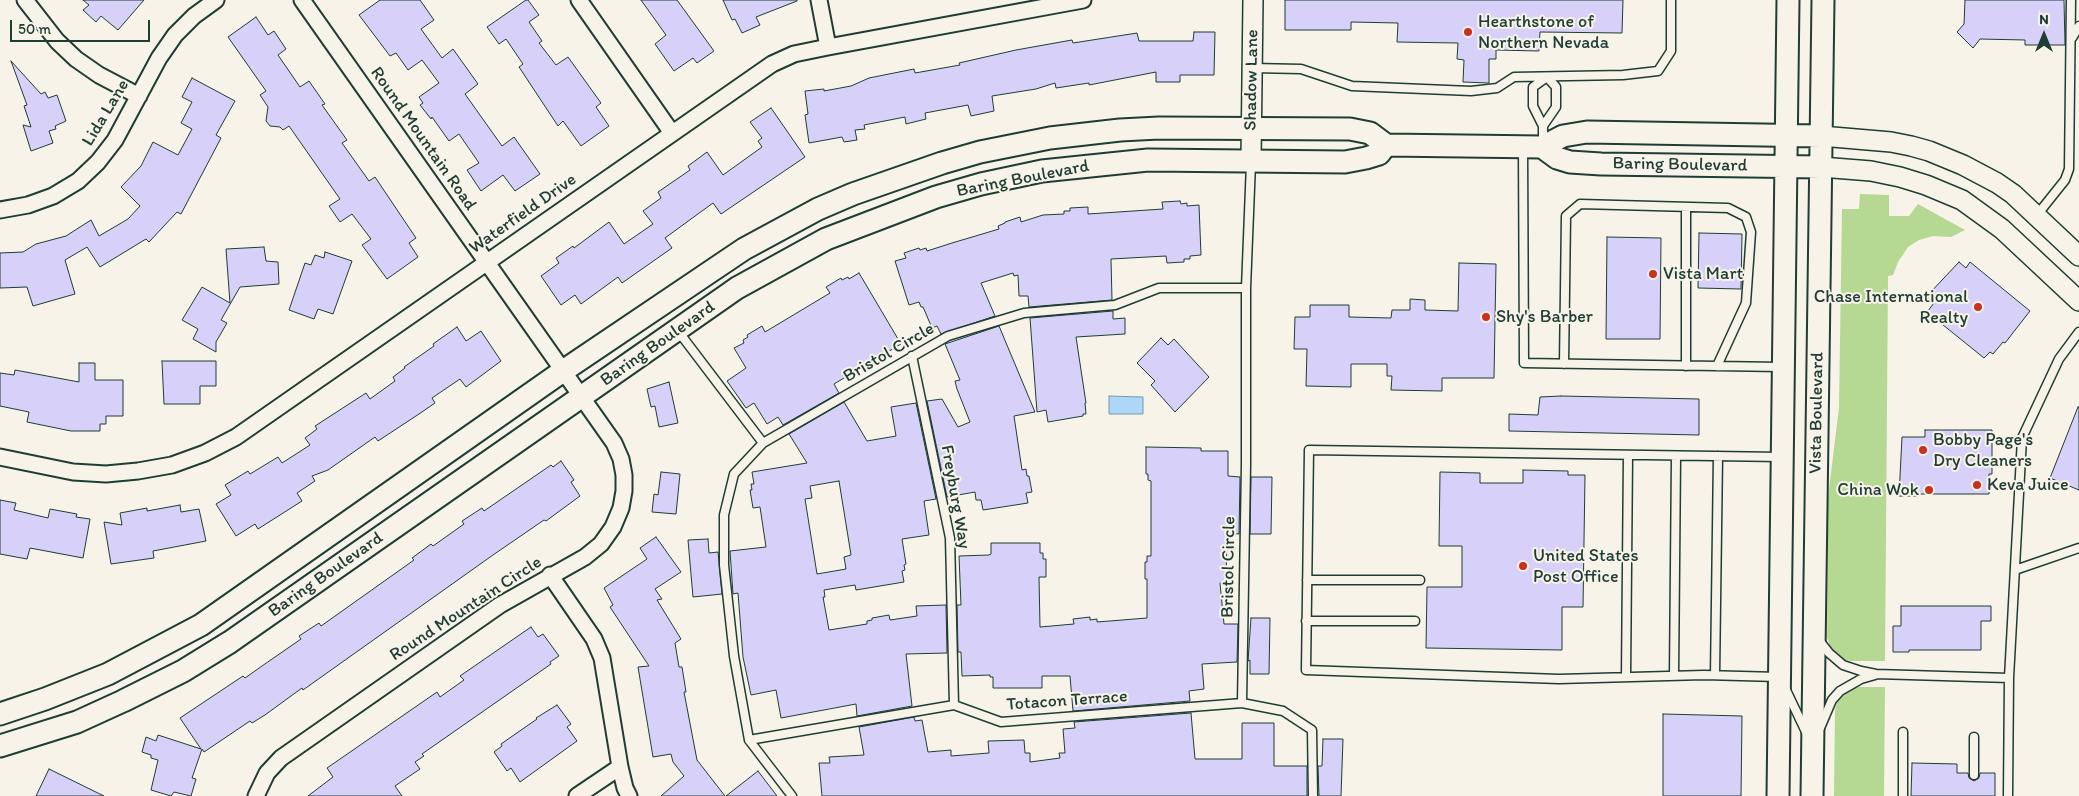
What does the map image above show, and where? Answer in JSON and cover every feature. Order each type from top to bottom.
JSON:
[{"type":"main road","name":"Vista Boulevard","points":[[1778,796],[1788,0]]},
{"type":"main road","name":"Vista Boulevard","points":[[1812,796],[1823,0]]},
{"type":"main road","name":"Baring Boulevard","points":[[0,714],[46,699],[108,674],[201,625],[563,371],[744,249],[818,209],[882,182],[980,152],[1050,138],[1120,130],[1350,129],[1370,133],[1386,145],[1533,147],[1563,136],[1587,132],[1821,136]]},
{"type":"main road","name":"Baring Boulevard","points":[[0,746],[77,722],[183,671],[230,642],[737,288],[818,243],[878,218],[936,197],[981,184],[1042,171],[1148,160],[1345,162],[1378,154],[1386,145]]},
{"type":"main road","name":"Baring Boulevard","points":[[1533,147],[1557,158],[1578,162],[1821,167]]},
{"type":"street","points":[[26,0],[57,41],[76,59],[99,75],[139,96]]},
{"type":"street","name":"Lida Lane","points":[[0,210],[28,205],[45,199],[78,181],[98,162],[115,140],[160,58],[175,35],[194,16],[216,0]]},
{"type":"street","name":"Round Mountain Road","points":[[302,0],[582,398]]},
{"type":"street","points":[[579,0],[672,133]]},
{"type":"street","points":[[819,0],[828,47]]},
{"type":"street","name":"Waterfield Drive","points":[[0,457],[74,472],[106,474],[138,471],[172,464],[205,453],[236,437],[772,64],[794,54],[1034,4],[1083,0]]},
{"type":"street","name":"Shadow Lane","points":[[1251,160],[1253,0]]},
{"type":"street","points":[[1821,136],[1891,142],[1929,151],[1963,165],[1989,178],[2013,194],[2079,256]]},
{"type":"street","points":[[1821,167],[1871,171],[1900,177],[1926,185],[1962,200],[2002,229],[2079,301]]},
{"type":"street","name":"Round Mountain Circle","points":[[256,796],[267,773],[281,758],[500,605],[550,575],[585,557],[601,544],[613,527],[621,508],[624,476],[621,459],[614,443],[582,398]]},
{"type":"street","points":[[550,575],[594,639],[602,658],[620,766],[629,796]]},
{"type":"street","points":[[577,796],[620,766]]},
{"type":"lane","points":[[1252,68],[1301,69],[1352,86],[1470,91],[1497,88],[1514,77],[1623,75],[1658,71],[1671,51],[1671,0]]},
{"type":"lane","points":[[2036,215],[2065,180],[2069,168],[2070,0]]},
{"type":"lane","points":[[2070,40],[2079,26]]},
{"type":"lane","points":[[1547,77],[1556,88],[1556,107],[1533,147],[1524,364],[1784,367]]},
{"type":"lane","points":[[1544,126],[1533,106],[1533,87],[1547,77]]},
{"type":"lane","name":"Bristol Circle","points":[[1242,703],[1246,464],[1246,288],[1251,160]]},
{"type":"lane","points":[[1564,364],[1566,216],[1580,204],[1728,208],[1746,217],[1751,232],[1746,303],[1717,366]]},
{"type":"lane","points":[[1686,207],[1686,366]]},
{"type":"lane","name":"Bristol Circle","points":[[792,796],[749,740],[734,656],[724,565],[724,515],[734,474],[763,443],[948,336],[1024,313],[1115,305],[1159,288],[1246,288]]},
{"type":"lane","points":[[678,331],[763,443]]},
{"type":"lane","points":[[2008,796],[2009,678],[2022,438],[2059,360],[2079,332]]},
{"type":"lane","name":"Freyburg Way","points":[[912,356],[950,538],[954,705]]},
{"type":"lane","points":[[1782,457],[1309,450],[1306,670],[1559,678],[1715,675],[1780,677],[1813,747]]},
{"type":"lane","points":[[1626,677],[1628,455]]},
{"type":"lane","points":[[1674,676],[1676,456]]},
{"type":"lane","points":[[1715,675],[1718,456]]},
{"type":"lane","points":[[2015,570],[2079,548]]},
{"type":"lane","points":[[1307,580],[1420,580]]},
{"type":"lane","points":[[1306,621],[1415,622]]},
{"type":"lane","points":[[1815,634],[1829,653],[1843,665],[1876,674],[2009,678]]},
{"type":"lane","points":[[1813,747],[1832,700],[1840,691],[1861,679],[1876,674]]},
{"type":"lane","points":[[1242,703],[1283,711],[1312,730],[1313,796]]},
{"type":"lane","name":"Totacon Terrace","points":[[749,740],[954,705],[1001,722],[1242,703]]},
{"type":"lane","points":[[1903,732],[1903,796]]},
{"type":"lane","points":[[1974,737],[1974,775]]},
{"type":"green space","points":[[1860,194],[1889,195],[1889,216],[1909,216],[1918,204],[1965,230],[1951,237],[1933,236],[1919,240],[1908,247],[1898,262],[1893,275],[1888,276],[1885,661],[1851,661],[1841,659],[1832,651],[1827,638],[1828,497],[1839,408],[1842,209],[1859,209]]},
{"type":"green space","points":[[1885,687],[1884,796],[1834,796],[1835,710],[1838,700],[1843,694],[1850,689]]},
{"type":"water","points":[[1109,396],[1143,397],[1143,414],[1109,414]]},
{"type":"building","points":[[83,0],[144,0],[118,30],[101,16],[96,22],[83,10],[89,5]]},
{"type":"building","points":[[380,0],[420,0],[434,20],[421,29],[442,58],[453,49],[478,84],[465,94],[502,146],[514,137],[540,174],[515,191],[503,175],[481,191],[467,170],[479,163],[459,134],[449,141],[432,117],[431,119],[420,105],[423,103],[419,97],[439,83],[422,60],[408,70],[396,53],[390,56],[359,15]]},
{"type":"building","points":[[528,0],[539,15],[529,22],[542,41],[539,43],[556,65],[568,57],[601,103],[596,107],[609,126],[581,146],[563,121],[558,126],[519,67],[523,64],[506,39],[499,44],[487,27]]},
{"type":"building","points":[[641,0],[677,0],[714,51],[697,63],[693,58],[674,71],[655,44],[666,35]]},
{"type":"building","points":[[723,0],[797,1],[756,17],[760,25],[742,33],[735,19],[732,20]]},
{"type":"building","name":"Hearthstone of Northern Nevada","points":[[1285,0],[1623,0],[1622,33],[1540,32],[1539,51],[1496,50],[1496,59],[1489,59],[1489,83],[1463,82],[1464,60],[1457,59],[1458,43],[1397,42],[1398,23],[1351,22],[1351,30],[1285,30]]},
{"type":"building","points":[[1965,0],[2064,0],[2065,45],[2025,45],[2025,40],[1980,39],[1973,48],[1957,32],[1964,24]]},
{"type":"building","points":[[256,17],[268,35],[274,31],[286,49],[278,55],[300,87],[309,81],[325,104],[322,105],[347,140],[342,143],[369,181],[375,177],[416,238],[409,243],[418,257],[387,279],[362,245],[371,239],[352,214],[340,222],[329,206],[340,199],[289,126],[283,130],[280,127],[270,126],[266,121],[268,107],[260,95],[266,91],[228,37]]},
{"type":"building","points":[[1194,32],[1215,32],[1214,75],[1180,75],[1180,82],[1156,82],[1156,72],[1089,85],[1089,83],[1056,88],[1055,83],[1036,89],[992,96],[994,111],[971,116],[968,105],[925,113],[926,119],[906,124],[905,117],[864,125],[865,129],[855,130],[857,140],[844,142],[842,137],[809,143],[805,115],[808,114],[805,91],[824,89],[824,91],[851,86],[869,78],[914,69],[915,73],[960,65],[959,63],[1016,50],[1072,40],[1073,43],[1137,33],[1139,41],[1193,41]]},
{"type":"building","points":[[11,61],[41,94],[45,92],[48,98],[57,95],[66,121],[55,126],[56,129],[49,131],[53,143],[31,151],[23,125],[31,127],[24,106],[27,105]]},
{"type":"building","points":[[192,78],[235,101],[216,135],[221,138],[181,214],[177,212],[149,242],[146,239],[100,267],[87,247],[65,260],[75,294],[33,306],[27,287],[0,288],[0,253],[23,252],[36,244],[66,236],[91,220],[99,236],[128,219],[140,206],[121,187],[141,166],[153,142],[178,155],[192,129],[181,123],[192,102],[182,97]]},
{"type":"building","points":[[771,108],[805,157],[721,214],[713,203],[665,238],[672,248],[622,283],[618,277],[581,304],[575,295],[561,305],[541,276],[559,263],[556,258],[573,246],[574,248],[609,222],[624,244],[653,224],[643,211],[661,198],[658,192],[690,170],[688,166],[707,152],[723,175],[762,147],[758,141],[762,138],[750,122]]},
{"type":"building","points":[[1180,201],[1181,204],[1187,203],[1187,206],[1199,205],[1201,255],[1190,256],[1190,259],[1184,259],[1184,262],[1167,263],[1166,256],[1111,259],[1112,300],[1029,307],[1028,296],[1019,296],[1018,275],[1014,276],[1013,273],[981,283],[995,316],[941,334],[937,326],[932,328],[919,302],[909,305],[895,261],[906,258],[904,253],[919,248],[920,250],[926,248],[927,251],[999,229],[998,226],[1005,222],[1020,217],[1021,222],[1043,215],[1064,214],[1064,211],[1070,211],[1070,208],[1088,207],[1088,214],[1163,209],[1162,202]]},
{"type":"building","name":"Vista Mart","points":[[1699,233],[1742,234],[1741,289],[1698,288]]},
{"type":"building","points":[[1607,237],[1661,238],[1660,339],[1606,339]]},
{"type":"building","points":[[264,247],[266,261],[278,262],[279,284],[240,287],[221,320],[227,323],[216,342],[216,352],[193,339],[198,329],[182,320],[202,287],[230,303],[226,249]]},
{"type":"building","points":[[325,252],[352,261],[333,314],[318,309],[314,319],[289,310],[305,263],[311,265],[315,255],[324,258]]},
{"type":"building","name":"Chase International Realty","points":[[1959,262],[1966,268],[1970,262],[2030,311],[2005,343],[2003,342],[1993,354],[1990,352],[1984,358],[1927,312],[1934,303],[1927,296]]},
{"type":"building","points":[[1459,263],[1496,264],[1494,378],[1442,378],[1442,391],[1391,390],[1392,376],[1387,376],[1387,364],[1351,364],[1351,387],[1306,386],[1307,349],[1294,349],[1295,317],[1310,317],[1310,305],[1349,305],[1349,317],[1391,318],[1392,310],[1410,310],[1410,299],[1425,300],[1425,310],[1458,311]]},
{"type":"building","points":[[859,273],[901,344],[834,384],[839,393],[783,425],[778,417],[767,424],[754,403],[746,408],[727,381],[746,368],[734,348],[744,343],[743,340],[748,337],[747,335],[762,326],[765,332],[830,293],[826,287],[841,278],[842,280],[848,277],[849,279]]},
{"type":"building","points":[[1113,311],[1113,319],[1125,318],[1125,334],[1076,337],[1086,414],[1048,422],[1046,410],[1037,412],[1030,318]]},
{"type":"building","points":[[999,326],[1035,412],[1014,416],[1022,470],[1026,469],[1032,492],[1026,493],[1028,503],[983,510],[981,500],[976,500],[975,492],[947,497],[927,401],[942,399],[958,427],[970,422],[955,381],[960,380],[945,344]]},
{"type":"building","points":[[457,327],[466,341],[481,331],[501,361],[466,387],[460,379],[432,398],[435,403],[378,441],[375,437],[328,470],[312,476],[315,481],[297,493],[302,501],[258,529],[255,524],[236,536],[216,504],[231,495],[225,485],[248,471],[250,474],[278,457],[282,463],[310,445],[305,438],[317,429],[315,426],[366,393],[370,399],[395,381],[393,377],[404,367]]},
{"type":"building","points":[[1161,338],[1168,345],[1174,339],[1209,377],[1175,412],[1151,385],[1155,381],[1137,363]]},
{"type":"building","points":[[162,361],[216,361],[216,386],[200,386],[200,404],[164,404]]},
{"type":"building","points":[[79,363],[95,363],[95,380],[123,380],[123,416],[106,416],[106,424],[100,424],[100,431],[71,431],[27,422],[29,412],[0,406],[0,373],[14,375],[15,370],[79,382]]},
{"type":"building","points":[[669,382],[678,423],[659,427],[655,406],[651,407],[647,389]]},
{"type":"building","points":[[1540,397],[1699,399],[1699,435],[1509,431],[1509,414],[1538,415]]},
{"type":"building","points":[[844,402],[867,441],[896,436],[891,407],[916,403],[936,499],[924,501],[929,535],[902,539],[906,564],[904,565],[905,570],[902,571],[904,582],[856,590],[855,585],[824,590],[825,597],[823,597],[829,630],[867,624],[867,621],[872,620],[872,618],[889,615],[890,620],[917,616],[916,606],[946,605],[947,653],[906,654],[912,706],[857,716],[856,704],[781,718],[776,690],[751,695],[743,657],[738,593],[733,594],[730,551],[766,547],[760,507],[753,508],[750,490],[752,490],[751,484],[754,484],[752,472],[807,463],[789,434]],"holes":[[[839,481],[851,555],[844,557],[846,569],[817,574],[805,499],[812,498],[810,486]]]},
{"type":"building","points":[[2079,407],[2079,490],[2050,478]]},
{"type":"building","points":[[1925,430],[1992,430],[1992,474],[1989,474],[1989,494],[1918,494],[1918,496],[1899,496],[1902,437],[1925,437]]},
{"type":"building","points":[[1146,447],[1201,448],[1201,451],[1228,451],[1228,476],[1240,477],[1239,534],[1227,533],[1226,583],[1220,583],[1224,624],[1238,624],[1237,662],[1202,664],[1204,689],[1189,691],[1190,701],[1073,711],[1070,676],[1042,676],[1042,688],[993,688],[993,677],[990,677],[990,675],[962,676],[961,652],[958,652],[957,605],[961,605],[959,556],[989,555],[991,554],[991,543],[1040,543],[1040,553],[1043,553],[1043,559],[1046,559],[1046,577],[1039,577],[1040,627],[1074,624],[1073,619],[1090,617],[1090,620],[1097,619],[1097,622],[1147,618],[1145,562],[1147,562],[1147,556],[1151,556],[1151,481],[1148,480],[1148,474],[1146,474]]},
{"type":"building","points":[[561,461],[574,480],[571,482],[580,496],[546,521],[544,520],[493,555],[303,690],[302,688],[265,715],[252,723],[250,721],[204,752],[202,749],[192,778],[196,779],[191,796],[174,792],[171,796],[151,790],[158,760],[142,752],[146,737],[156,741],[158,735],[201,749],[180,718],[243,676],[245,678],[301,639],[299,636],[319,623],[321,626],[414,560],[412,558],[431,544],[433,546],[464,524],[462,521],[482,508],[484,511],[551,465],[553,467]]},
{"type":"building","name":"United States Post Office","points":[[1523,470],[1568,471],[1568,475],[1585,475],[1583,607],[1562,607],[1562,650],[1426,648],[1427,587],[1462,587],[1462,546],[1439,546],[1440,472],[1480,473],[1480,483],[1523,483]]},
{"type":"building","points":[[661,472],[680,474],[676,514],[652,512],[654,494],[658,495]]},
{"type":"building","points":[[1251,477],[1272,477],[1271,534],[1250,534]]},
{"type":"building","points":[[0,500],[16,503],[14,510],[48,518],[50,509],[77,514],[76,517],[90,519],[83,558],[30,548],[27,559],[0,554]]},
{"type":"building","points":[[180,505],[181,512],[199,509],[206,541],[153,551],[154,558],[111,564],[104,522],[122,525],[120,513],[147,508],[147,511]]},
{"type":"building","points":[[656,537],[681,572],[655,589],[662,599],[657,600],[681,639],[675,643],[679,667],[682,667],[686,692],[684,692],[697,760],[725,796],[661,796],[684,776],[673,762],[671,754],[653,757],[638,667],[649,666],[610,607],[613,605],[604,588],[647,559],[640,548]]},
{"type":"building","points":[[708,539],[709,553],[718,552],[722,594],[693,597],[688,540]]},
{"type":"building","points":[[1901,606],[1991,606],[1991,621],[1981,621],[1981,650],[1909,650],[1909,652],[1893,652],[1893,626],[1901,626]]},
{"type":"building","points":[[1251,618],[1270,618],[1269,674],[1250,674],[1250,660],[1248,661]]},
{"type":"building","points":[[531,627],[538,637],[543,634],[559,656],[550,662],[551,664],[422,754],[424,756],[415,762],[420,769],[395,786],[402,796],[308,796],[333,777],[327,768],[437,692],[440,697],[464,680],[460,676]]},
{"type":"building","points":[[557,705],[571,724],[567,727],[577,741],[520,782],[511,768],[507,771],[494,752],[502,746],[501,744]]},
{"type":"building","points":[[1191,713],[1195,759],[1242,759],[1242,723],[1274,723],[1274,766],[1307,766],[1307,796],[822,796],[819,763],[830,763],[829,757],[864,755],[859,727],[914,717],[915,721],[922,720],[928,752],[951,750],[951,756],[989,753],[988,741],[1024,740],[1025,753],[1030,753],[1030,762],[1060,758],[1059,753],[1065,753],[1063,729],[1075,728],[1074,722]]},
{"type":"building","points":[[1663,714],[1742,716],[1741,796],[1663,796]]},
{"type":"building","points":[[1323,739],[1343,739],[1341,796],[1319,796],[1318,766],[1322,766]]},
{"type":"building","points":[[1912,763],[1957,764],[1957,773],[1968,773],[1969,778],[1974,781],[1979,778],[1980,773],[1995,773],[1995,796],[1911,796]]},
{"type":"building","points":[[49,769],[104,796],[36,796]]},
{"type":"building","points":[[758,771],[777,796],[726,796]]},
{"type":"place","name":"Hearthstone of Northern Nevada","points":[[1468,32]]},
{"type":"place","name":"Vista Mart","points":[[1653,274]]},
{"type":"place","name":"Chase International Realty","points":[[1978,307]]},
{"type":"place","name":"Shy's Barber","points":[[1486,317]]},
{"type":"place","name":"Bobby Page's Dry Cleaners","points":[[1923,450]]},
{"type":"place","name":"Keva Juice","points":[[1977,485]]},
{"type":"place","name":"China Wok","points":[[1929,490]]},
{"type":"place","name":"United States Post Office","points":[[1523,566]]}]
